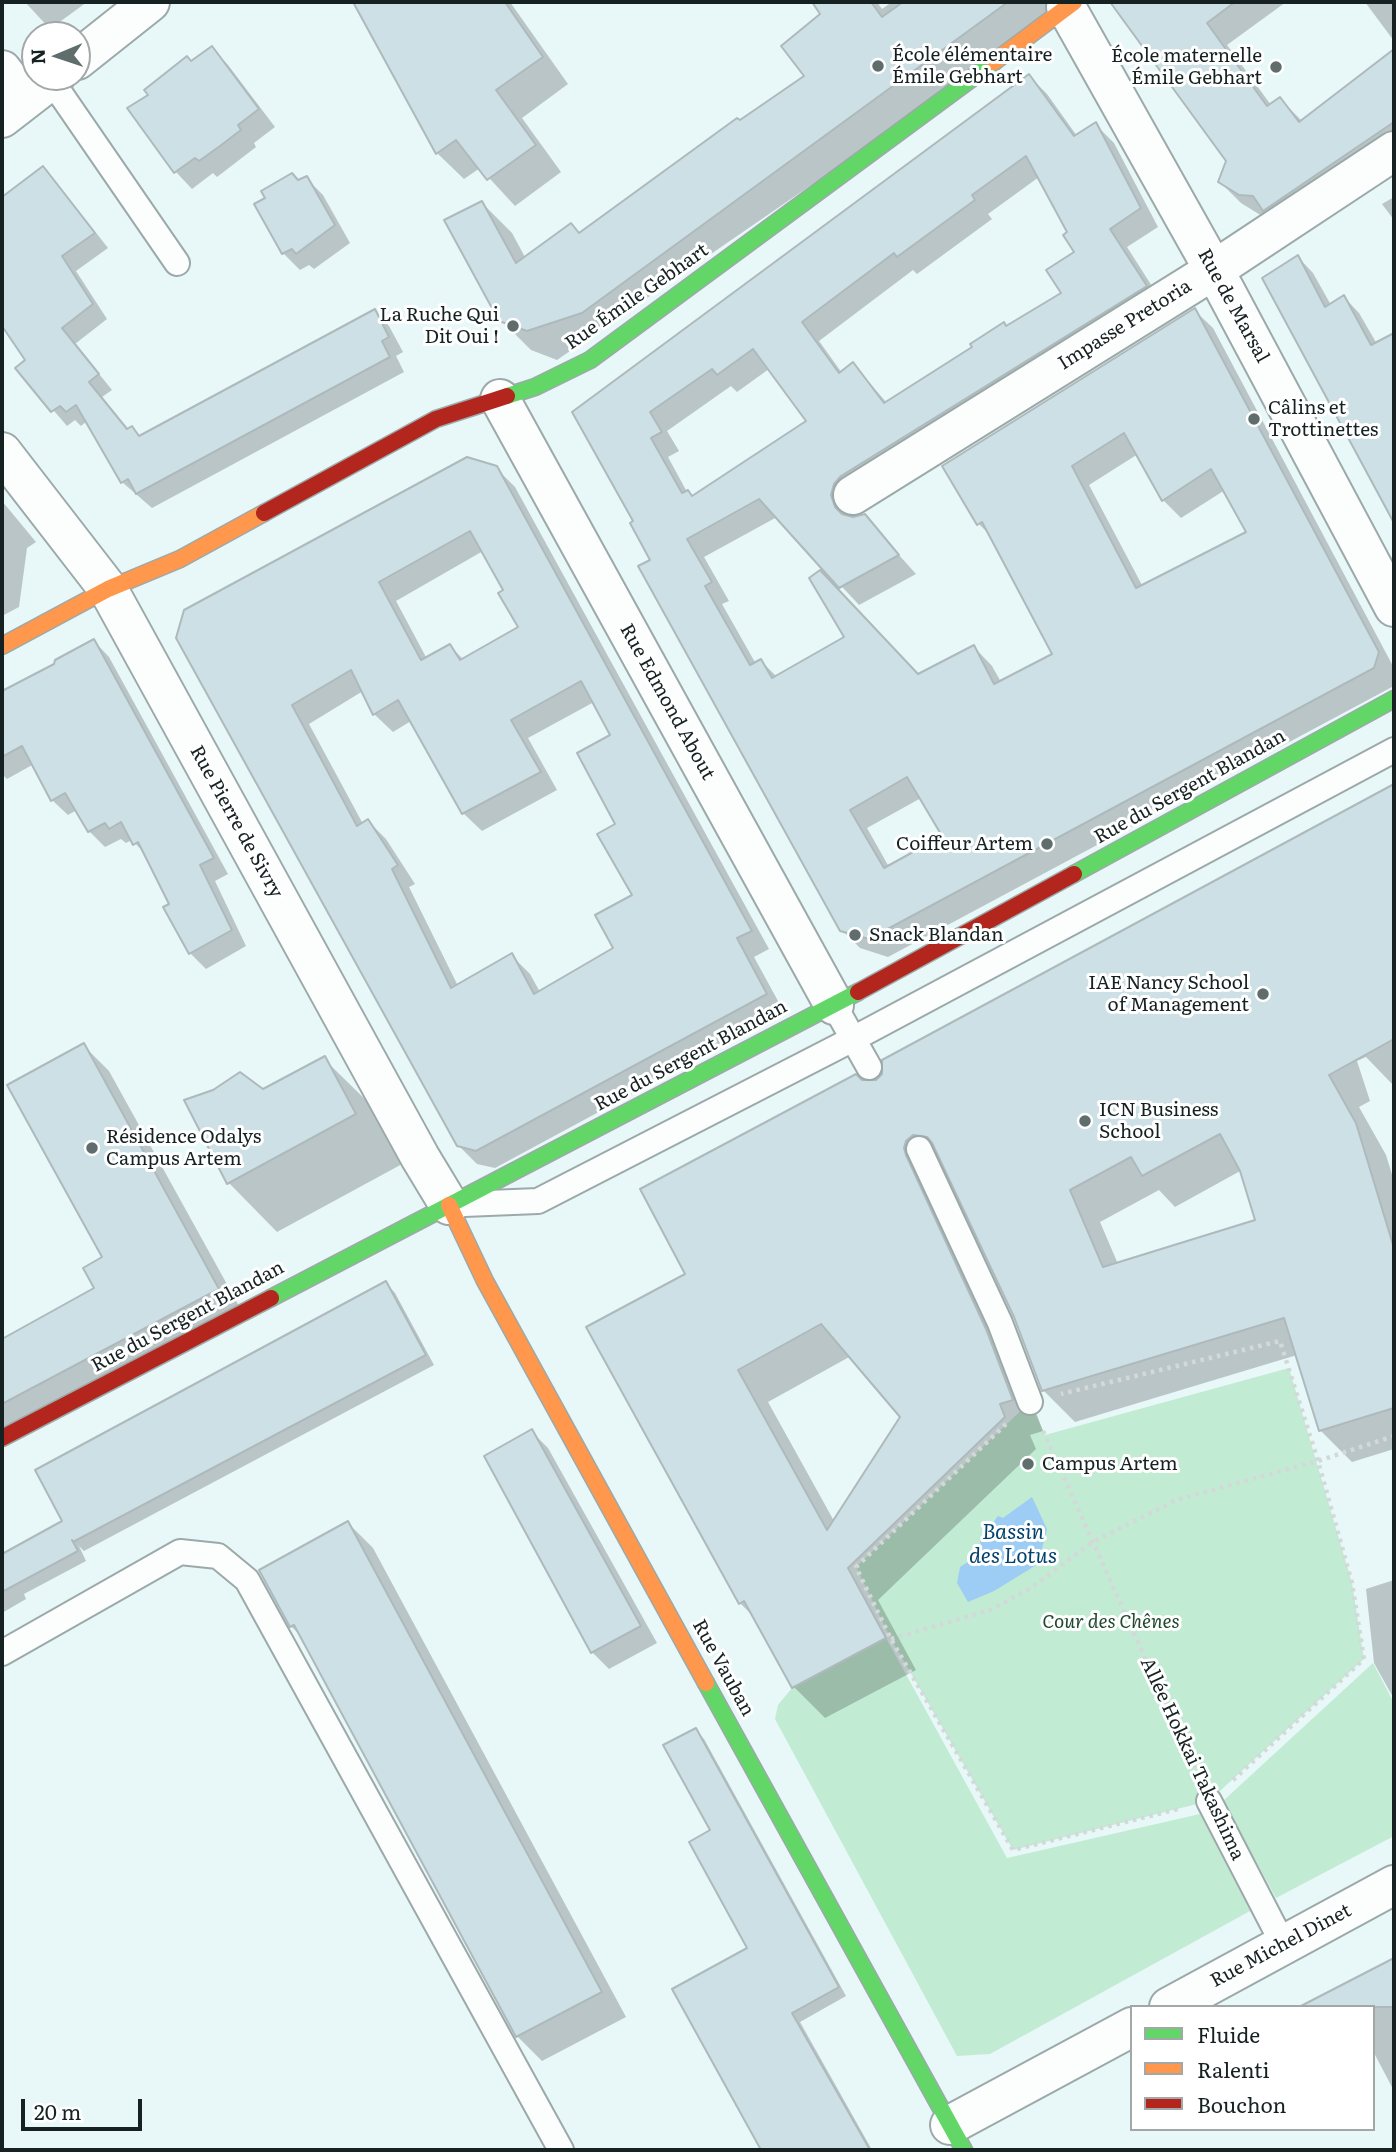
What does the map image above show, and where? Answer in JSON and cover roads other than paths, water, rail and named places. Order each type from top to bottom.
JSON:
[{"type":"street","points":[[91,48],[150,2]]},
{"type":"street","name":"Rue de Marsal","points":[[1070,4],[1394,607]]},
{"type":"street","name":"Rue Émile Gebhart","points":[[2,646],[108,589],[180,559],[436,419],[535,387],[590,360],[1070,4]]},
{"type":"street","points":[[2,70],[21,78]]},
{"type":"street","name":"Impasse Pretoria","points":[[853,495],[1214,270],[1394,151]]},
{"type":"street","name":"Rue Edmond About","points":[[500,399],[834,1005]]},
{"type":"street","name":"Rue Pierre de Sivry","points":[[2,452],[108,589],[419,1157],[449,1205]]},
{"type":"street","name":"Rue du Sergent Blandan","points":[[2,1438],[834,1005],[1394,699]]},
{"type":"street","name":"Rue Vauban","points":[[449,1205],[485,1281],[957,2138]]},
{"type":"street","name":"Rue Michel Dinet","points":[[1172,2005],[1394,1885]]},
{"type":"street","points":[[957,2138],[1130,2028]]},
{"type":"lane","points":[[45,91],[177,262]]},
{"type":"lane","points":[[449,1205],[538,1201],[853,1039],[1394,750]]},
{"type":"lane","points":[[834,1005],[869,1067]]},
{"type":"lane","points":[[919,1149],[1000,1323],[1030,1402]]},
{"type":"lane","points":[[2,1653],[180,1552],[218,1556],[247,1580],[561,2150]]},
{"type":"lane","name":"Allée Hokkai Takashima","points":[[1209,1801],[1283,1944]]},
{"type":"water","name":"Bassin des Lotus","points":[[1032,1497],[1047,1529],[1038,1564],[994,1591],[968,1602],[957,1583],[960,1567],[974,1558],[981,1548],[980,1541],[998,1516],[1003,1518]]},
{"type":"place","name":"École élémentaire Émile Gebhart","points":[[878,66]]},
{"type":"place","name":"École maternelle Émile Gebhart","points":[[1276,67]]},
{"type":"place","name":"La Ruche Qui Dit Oui !","points":[[513,326]]},
{"type":"place","name":"Câlins et Trottinettes","points":[[1254,419]]},
{"type":"place","name":"Coiffeur Artem","points":[[1047,844]]},
{"type":"place","name":"Snack Blandan","points":[[855,935]]},
{"type":"place","name":"IAE Nancy School of Management","points":[[1263,994]]},
{"type":"place","name":"ICN Business School","points":[[1085,1121]]},
{"type":"place","name":"Résidence Odalys Campus Artem","points":[[92,1148]]},
{"type":"place","name":"Campus Artem","points":[[1028,1464]]},
{"type":"park label","name":"Cour des Chênes","points":[[1111,1622]]}]
